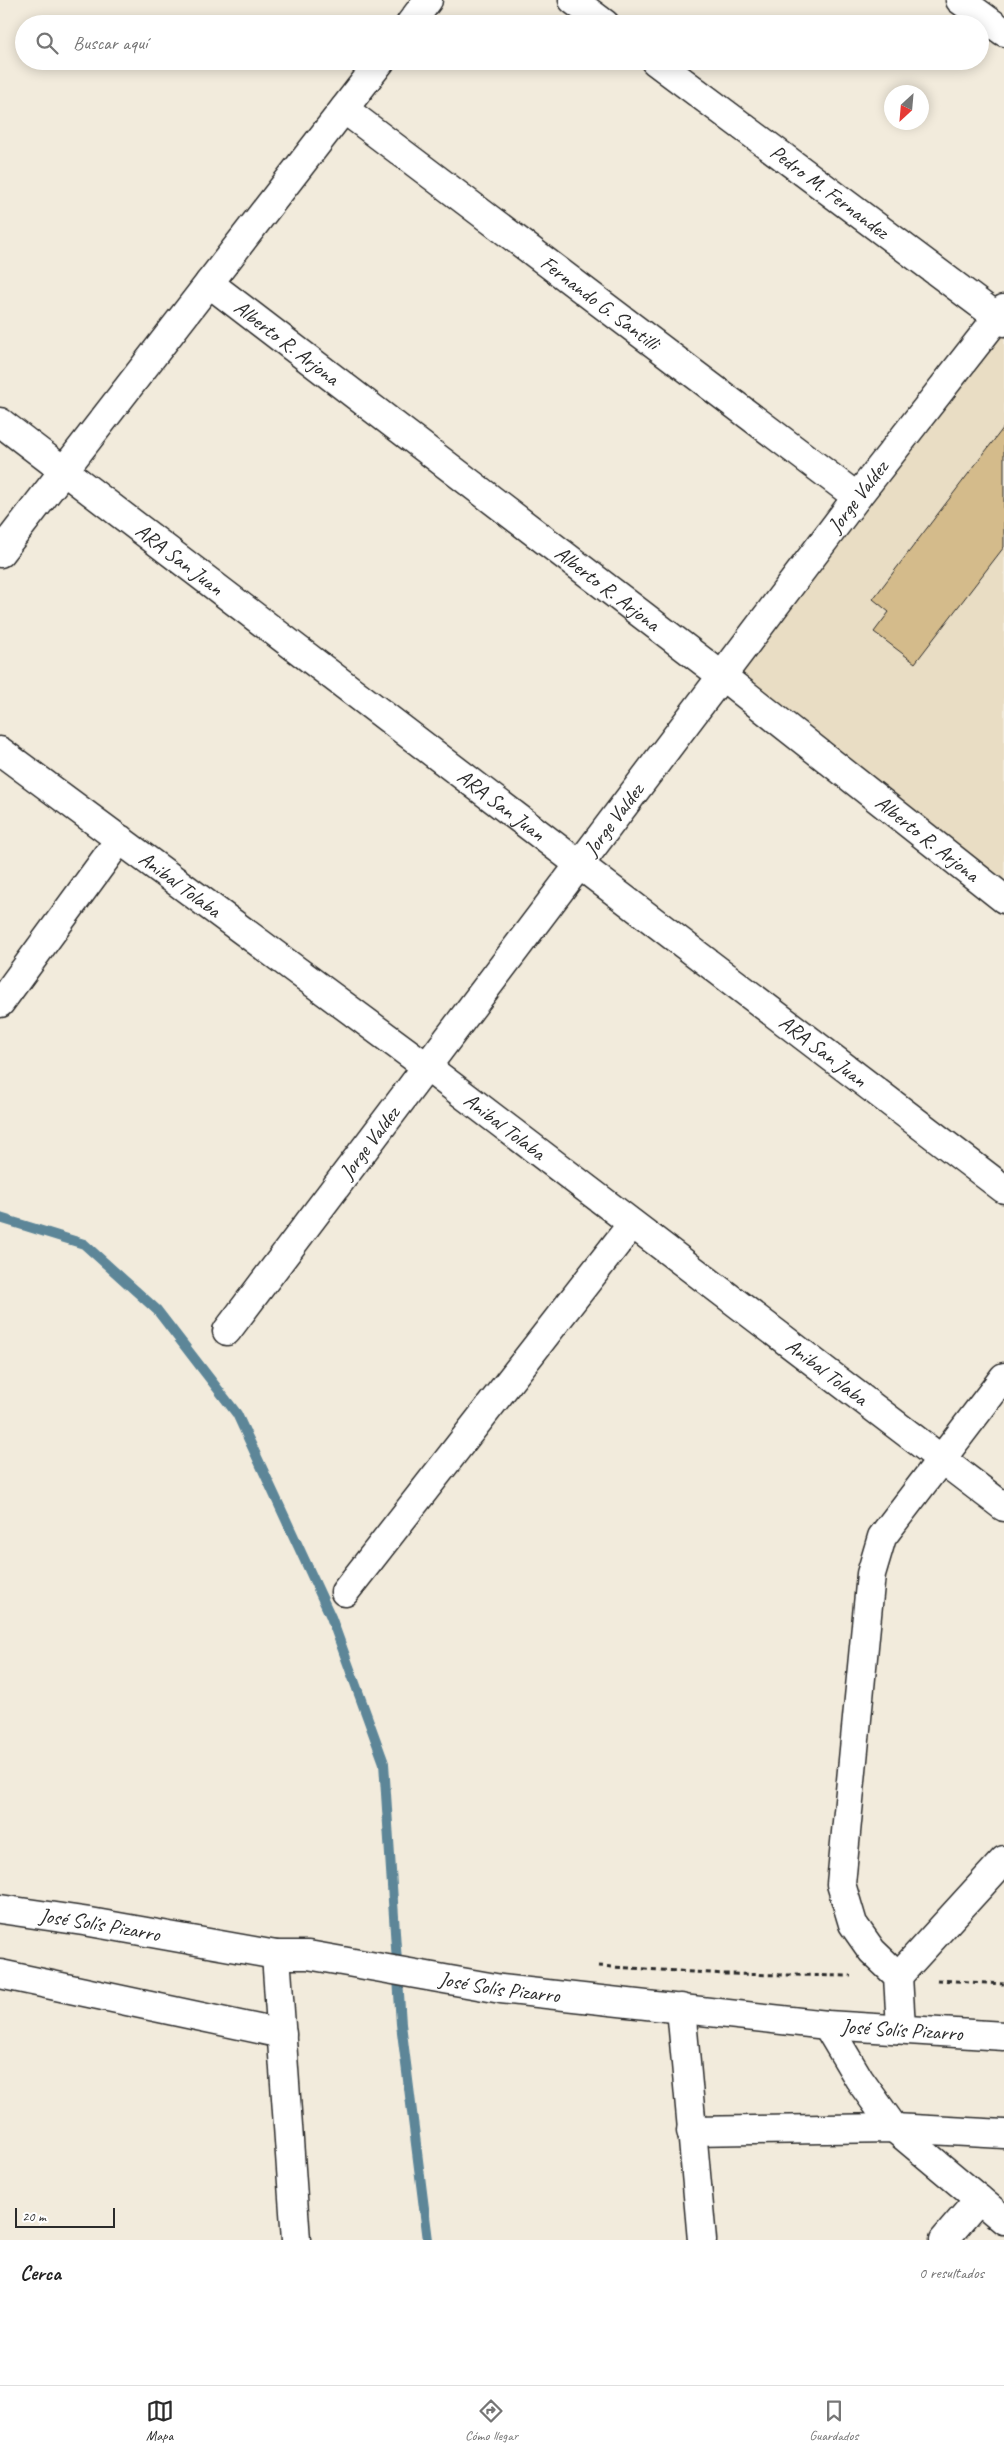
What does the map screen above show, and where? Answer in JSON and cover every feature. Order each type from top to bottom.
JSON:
[{"type":"street","points":[[417,15],[428,0]]},
{"type":"street","points":[[573,0],[593,15]]},
{"type":"street","points":[[960,0],[981,15]]},
{"type":"street","points":[[989,21],[1004,32]]},
{"type":"street","points":[[0,553],[374,70]]},
{"type":"street","name":"Pedro M. Fernandez","points":[[667,70],[1002,316]]},
{"type":"street","name":"Fernando G. Santilli","points":[[344,109],[857,497]]},
{"type":"street","name":"Alberto R. Arjona","points":[[209,283],[722,676],[1004,899]]},
{"type":"street","name":"Jorge Valdez","points":[[227,1331],[857,497],[1002,316]]},
{"type":"street","name":"ARA San Juan","points":[[0,422],[580,863],[1004,1189]]},
{"type":"street","name":"Anibal Tolaba","points":[[0,751],[427,1068],[1004,1506]]},
{"type":"street","points":[[0,1003],[120,839]]},
{"type":"street","points":[[345,1592],[632,1224]]},
{"type":"street","points":[[901,2028],[898,1976],[872,1951],[853,1924],[842,1884],[871,1574],[882,1537],[1004,1377]]},
{"type":"street","points":[[898,1976],[1004,1860]]},
{"type":"street","name":"José Solís Pizarro","points":[[0,1909],[90,1922],[276,1956],[308,1956],[501,1989],[827,2025],[901,2028],[1004,2036]]},
{"type":"street","points":[[276,1956],[296,2240]]},
{"type":"street","points":[[0,1974],[282,2034]]},
{"type":"street","points":[[681,2008],[702,2240]]},
{"type":"street","points":[[827,2025],[859,2079],[894,2128],[1004,2220]]},
{"type":"street","points":[[691,2131],[894,2128],[1004,2134]]},
{"type":"street","points":[[944,2240],[979,2199]]},
{"type":"path","points":[[596,1966],[725,1974],[898,1976],[1004,1984]]},
{"type":"shaded area","points":[[1004,328],[1004,894],[728,677]]},
{"type":"building","points":[[1004,427],[1004,547],[915,663],[874,632],[889,612],[873,599]]},
{"type":"waterway","points":[[0,1218],[84,1244],[157,1310],[237,1414],[331,1617],[384,1763],[401,2024],[428,2240]]}]
